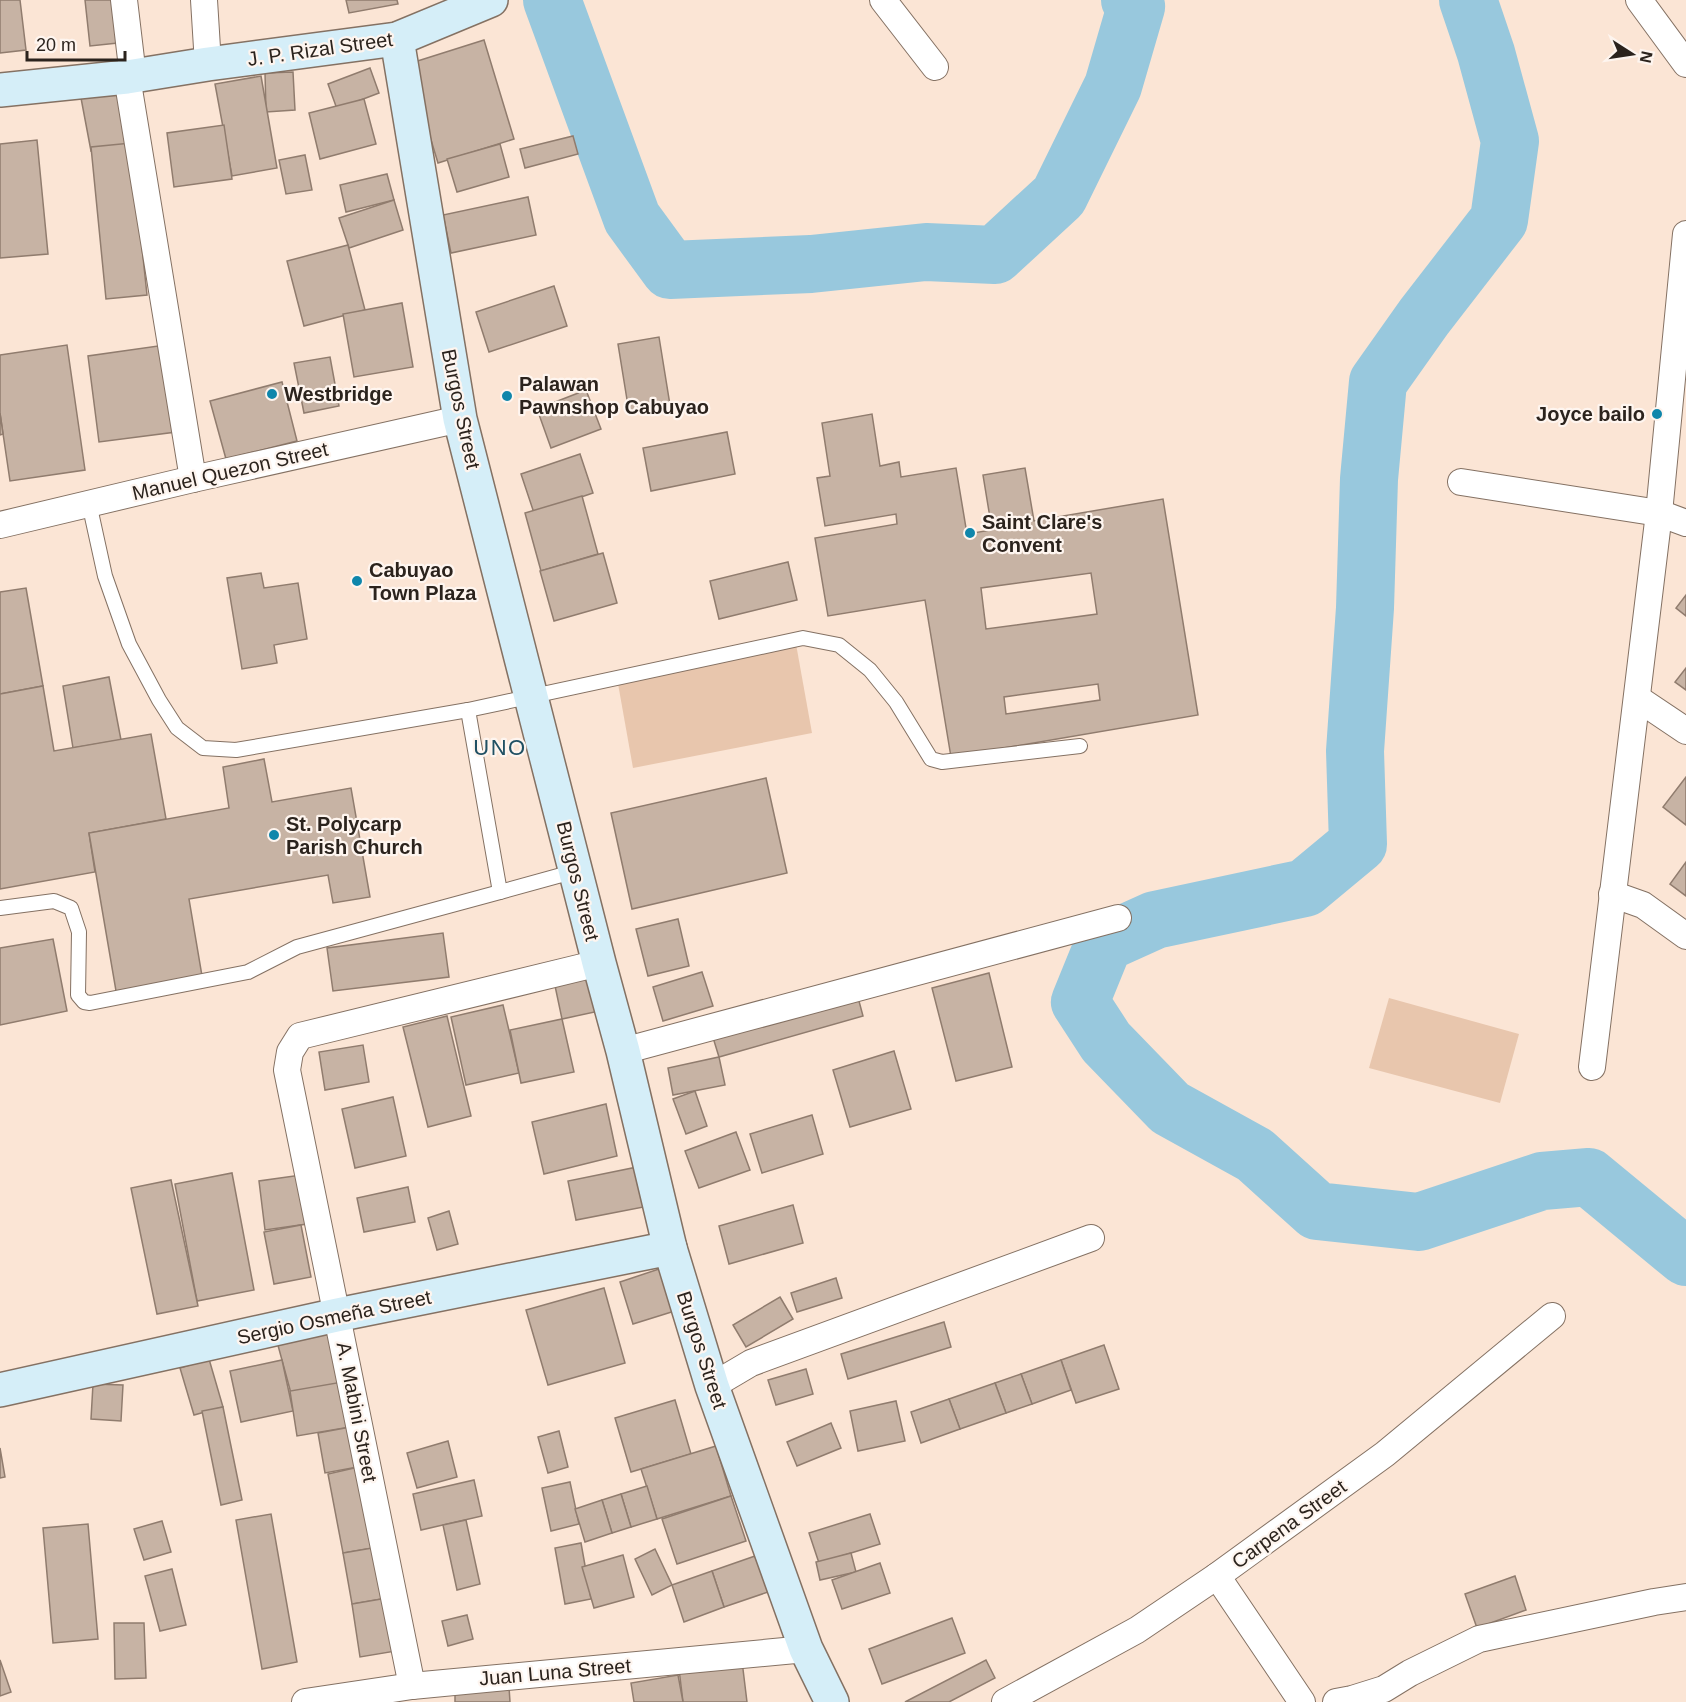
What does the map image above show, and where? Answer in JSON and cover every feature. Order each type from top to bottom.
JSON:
[{"type":"street","points":[[124,0],[130,76],[193,479]]},
{"type":"street","points":[[204,0],[208,64]]},
{"type":"street","name":"J. P. Rizal Street","points":[[0,90],[130,76],[397,39],[491,0]]},
{"type":"street","points":[[883,0],[935,67]]},
{"type":"street","points":[[1639,0],[1686,64]]},
{"type":"street","name":"Burgos Street","points":[[397,39],[460,418],[670,1248],[712,1386],[806,1649],[832,1702]]},
{"type":"street","points":[[1592,1067],[1683,311],[1686,234]]},
{"type":"street","name":"Manuel Quezon Street","points":[[0,525],[460,418]]},
{"type":"street","points":[[1461,482],[1659,513],[1686,523]]},
{"type":"street","points":[[1637,698],[1686,731]]},
{"type":"street","points":[[1612,894],[1644,905],[1686,936]]},
{"type":"street","points":[[622,1051],[1118,918]]},
{"type":"street","name":"A. Mabini Street","points":[[412,1686],[287,1070],[290,1052],[300,1036],[598,963]]},
{"type":"street","points":[[712,1386],[751,1363],[1091,1238]]},
{"type":"street","name":"Sergio Osmeña Street","points":[[0,1390],[338,1315],[670,1248]]},
{"type":"street","name":"Carpena Street","points":[[1005,1702],[1137,1630],[1216,1576],[1385,1454],[1552,1316]]},
{"type":"street","points":[[1216,1576],[1302,1702]]},
{"type":"street","points":[[1336,1702],[1384,1689],[1410,1673],[1479,1639],[1686,1597]]},
{"type":"street","name":"Juan Luna Street","points":[[305,1702],[412,1686],[806,1649]]},
{"type":"lane","points":[[88,503],[105,576],[129,644],[177,728],[203,748],[236,750],[468,710],[803,638],[839,645],[870,670],[896,702],[931,759],[942,762],[1080,746]]},
{"type":"lane","points":[[468,710],[500,892]]},
{"type":"lane","points":[[0,908],[54,901],[71,908],[79,932],[78,995],[84,1002],[90,1003],[248,972],[297,946],[576,871]]},
{"type":"shaded area","points":[[796,644],[812,733],[633,768],[617,678]]},
{"type":"shaded area","points":[[1389,998],[1519,1034],[1500,1103],[1369,1068]]},
{"type":"building","points":[[0,0],[20,0],[26,50],[0,53]]},
{"type":"building","points":[[85,0],[123,0],[127,42],[90,46]]},
{"type":"building","points":[[346,0],[397,0],[398,4],[349,13]]},
{"type":"building","points":[[484,40],[514,139],[438,163],[408,64]]},
{"type":"building","points":[[370,68],[379,93],[337,109],[328,84]]},
{"type":"building","points":[[293,72],[295,110],[266,112],[265,73]]},
{"type":"building","points":[[261,76],[277,168],[232,176],[215,84]]},
{"type":"building","points":[[121,90],[131,143],[91,151],[81,98]]},
{"type":"building","points":[[364,99],[376,144],[320,159],[309,113]]},
{"type":"building","points":[[224,125],[232,179],[174,187],[167,133]]},
{"type":"building","points":[[573,136],[578,154],[525,168],[520,149]]},
{"type":"building","points":[[37,140],[48,254],[0,258],[0,144]]},
{"type":"building","points":[[131,143],[147,295],[106,299],[91,147]]},
{"type":"building","points":[[500,144],[509,177],[457,192],[447,159]]},
{"type":"building","points":[[305,155],[312,190],[286,194],[279,160]]},
{"type":"building","points":[[387,174],[394,200],[346,212],[340,185]]},
{"type":"building","points":[[528,197],[536,235],[451,253],[443,215]]},
{"type":"building","points":[[394,200],[403,230],[349,248],[339,218]]},
{"type":"building","points":[[348,245],[365,310],[304,326],[287,261]]},
{"type":"building","points":[[554,286],[567,326],[489,352],[476,312]]},
{"type":"building","points":[[402,303],[413,367],[354,377],[343,314]]},
{"type":"building","points":[[659,337],[670,405],[629,412],[618,344]]},
{"type":"building","points":[[67,345],[85,470],[10,481],[0,413],[0,355]]},
{"type":"building","points":[[165,345],[176,432],[99,442],[88,356]]},
{"type":"building","points":[[330,357],[339,406],[304,413],[294,363]]},
{"type":"building","points":[[282,382],[297,441],[226,459],[210,401]]},
{"type":"building","points":[[586,390],[601,429],[551,448],[537,409]]},
{"type":"building","points":[[0,413],[3,434],[0,435]]},
{"type":"building","points":[[872,414],[880,466],[899,462],[901,477],[956,468],[967,534],[992,530],[983,475],[1025,468],[1034,521],[1163,499],[1198,715],[951,757],[925,600],[828,616],[815,538],[897,524],[896,514],[825,526],[817,478],[830,476],[822,423]],"holes":[[[1091,573],[1097,614],[986,629],[981,588]],[[1098,684],[1100,700],[1006,714],[1004,697]]]},
{"type":"building","points":[[727,432],[735,474],[651,491],[643,448]]},
{"type":"building","points":[[580,454],[593,493],[534,513],[521,474]]},
{"type":"building","points":[[582,496],[598,554],[541,571],[525,513]]},
{"type":"building","points":[[603,553],[617,603],[554,621],[540,571]]},
{"type":"building","points":[[788,562],[797,600],[719,619],[710,581]]},
{"type":"building","points":[[261,573],[264,588],[298,583],[307,639],[274,645],[277,663],[242,669],[227,578]]},
{"type":"building","points":[[26,588],[43,686],[0,694],[0,592]]},
{"type":"building","points":[[1686,595],[1686,616],[1676,608]]},
{"type":"building","points":[[1686,668],[1686,690],[1675,682]]},
{"type":"building","points":[[109,677],[121,740],[73,748],[63,686]]},
{"type":"building","points":[[43,686],[54,751],[151,734],[166,819],[89,833],[95,872],[0,889],[0,694]]},
{"type":"building","points":[[264,759],[272,802],[351,788],[370,897],[333,903],[328,875],[189,899],[202,976],[116,991],[89,833],[229,808],[223,767]]},
{"type":"building","points":[[1686,777],[1686,825],[1663,807]]},
{"type":"building","points":[[766,778],[787,873],[632,909],[611,813]]},
{"type":"building","points":[[1686,862],[1686,896],[1670,884]]},
{"type":"building","points":[[678,919],[689,966],[648,976],[636,929]]},
{"type":"building","points":[[443,933],[449,977],[333,991],[327,948]]},
{"type":"building","points":[[53,939],[67,1011],[0,1025],[0,948]]},
{"type":"building","points":[[596,972],[604,1010],[562,1019],[554,981]]},
{"type":"building","points":[[702,972],[713,1006],[663,1021],[653,987]]},
{"type":"building","points":[[989,973],[1012,1067],[956,1081],[932,988]]},
{"type":"building","points":[[856,990],[863,1016],[719,1057],[711,1031]]},
{"type":"building","points":[[503,1005],[519,1073],[466,1085],[451,1017]]},
{"type":"building","points":[[447,1016],[471,1116],[428,1127],[403,1027]]},
{"type":"building","points":[[562,1019],[574,1072],[521,1083],[510,1030]]},
{"type":"building","points":[[363,1045],[369,1082],[325,1090],[319,1052]]},
{"type":"building","points":[[894,1051],[911,1109],[850,1127],[833,1070]]},
{"type":"building","points":[[719,1057],[725,1085],[673,1095],[668,1068]]},
{"type":"building","points":[[695,1091],[707,1126],[686,1134],[673,1099]]},
{"type":"building","points":[[393,1097],[406,1156],[355,1168],[342,1109]]},
{"type":"building","points":[[606,1104],[617,1156],[544,1174],[532,1122]]},
{"type":"building","points":[[812,1115],[823,1154],[762,1173],[750,1134]]},
{"type":"building","points":[[736,1132],[750,1170],[699,1188],[685,1151]]},
{"type":"building","points":[[647,1165],[654,1205],[576,1220],[568,1181]]},
{"type":"building","points":[[232,1173],[254,1290],[197,1301],[175,1184]]},
{"type":"building","points":[[301,1175],[307,1224],[265,1230],[259,1181]]},
{"type":"building","points":[[171,1180],[198,1306],[157,1314],[131,1188]]},
{"type":"building","points":[[408,1187],[415,1222],[364,1232],[357,1198]]},
{"type":"building","points":[[793,1205],[803,1243],[729,1264],[719,1226]]},
{"type":"building","points":[[449,1211],[458,1244],[437,1250],[428,1218]]},
{"type":"building","points":[[301,1225],[311,1277],[274,1284],[264,1232]]},
{"type":"building","points":[[665,1267],[678,1310],[633,1324],[620,1282]]},
{"type":"building","points":[[836,1278],[842,1298],[797,1312],[791,1293]]},
{"type":"building","points":[[604,1288],[625,1363],[548,1385],[526,1310]]},
{"type":"building","points":[[780,1297],[793,1319],[746,1347],[733,1325]]},
{"type":"building","points":[[944,1322],[951,1347],[848,1379],[841,1354]]},
{"type":"building","points":[[332,1323],[348,1381],[292,1397],[276,1338]]},
{"type":"building","points":[[1104,1345],[1119,1389],[1076,1403],[1061,1360]]},
{"type":"building","points":[[209,1359],[223,1407],[194,1415],[180,1368]]},
{"type":"building","points":[[282,1360],[293,1411],[241,1422],[230,1371]]},
{"type":"building","points":[[1061,1360],[1071,1390],[1032,1404],[1021,1374]]},
{"type":"building","points":[[806,1369],[813,1394],[776,1405],[768,1380]]},
{"type":"building","points":[[1021,1374],[1032,1404],[1006,1413],[995,1383]]},
{"type":"building","points":[[348,1381],[356,1426],[297,1436],[290,1391]]},
{"type":"building","points":[[995,1383],[1006,1413],[960,1429],[949,1399]]},
{"type":"building","points":[[93,1384],[123,1385],[121,1421],[91,1419]]},
{"type":"building","points":[[949,1399],[960,1429],[921,1443],[911,1412]]},
{"type":"building","points":[[675,1400],[691,1454],[631,1472],[615,1418]]},
{"type":"building","points":[[896,1401],[905,1441],[858,1451],[850,1411]]},
{"type":"building","points":[[223,1407],[242,1500],[221,1505],[202,1411]]},
{"type":"building","points":[[831,1423],[841,1448],[797,1466],[787,1442]]},
{"type":"building","points":[[356,1426],[363,1466],[325,1473],[318,1433]]},
{"type":"building","points":[[559,1431],[568,1467],[548,1473],[538,1437]]},
{"type":"building","points":[[448,1441],[457,1477],[417,1488],[407,1453]]},
{"type":"building","points":[[716,1446],[731,1496],[657,1519],[641,1469]]},
{"type":"building","points":[[0,1448],[5,1477],[0,1478]]},
{"type":"building","points":[[363,1466],[378,1547],[343,1553],[328,1474]]},
{"type":"building","points":[[474,1480],[482,1516],[421,1530],[413,1494]]},
{"type":"building","points":[[570,1482],[579,1524],[551,1531],[542,1488]]},
{"type":"building","points":[[647,1486],[657,1519],[631,1527],[621,1494]]},
{"type":"building","points":[[621,1494],[631,1527],[612,1533],[602,1500]]},
{"type":"building","points":[[731,1496],[746,1541],[677,1564],[662,1519]]},
{"type":"building","points":[[602,1500],[612,1533],[585,1542],[575,1509]]},
{"type":"building","points":[[271,1514],[297,1662],[262,1669],[236,1520]]},
{"type":"building","points":[[870,1514],[880,1544],[819,1563],[809,1533]]},
{"type":"building","points":[[466,1520],[480,1584],[457,1590],[443,1525]]},
{"type":"building","points":[[162,1521],[171,1552],[144,1560],[134,1529]]},
{"type":"building","points":[[88,1524],[98,1639],[53,1643],[43,1528]]},
{"type":"building","points":[[581,1543],[591,1599],[565,1604],[555,1548]]},
{"type":"building","points":[[378,1547],[387,1598],[352,1604],[343,1553]]},
{"type":"building","points":[[655,1549],[672,1585],[652,1595],[635,1559]]},
{"type":"building","points":[[851,1553],[856,1572],[820,1580],[816,1562]]},
{"type":"building","points":[[623,1555],[634,1597],[594,1608],[582,1567]]},
{"type":"building","points":[[755,1556],[768,1592],[724,1607],[712,1571]]},
{"type":"building","points":[[880,1563],[890,1593],[842,1609],[832,1580]]},
{"type":"building","points":[[172,1569],[186,1625],[160,1631],[145,1576]]},
{"type":"building","points":[[712,1571],[724,1607],[684,1622],[672,1585]]},
{"type":"building","points":[[1515,1576],[1526,1610],[1477,1628],[1465,1594]]},
{"type":"building","points":[[387,1598],[396,1651],[360,1657],[352,1604]]},
{"type":"building","points":[[467,1615],[473,1639],[448,1646],[442,1621]]},
{"type":"building","points":[[952,1618],[965,1653],[882,1684],[869,1649]]},
{"type":"building","points":[[114,1623],[144,1623],[146,1678],[115,1679]]},
{"type":"building","points":[[0,1660],[11,1692],[0,1696]]},
{"type":"building","points":[[986,1660],[995,1678],[949,1702],[905,1702]]},
{"type":"building","points":[[742,1661],[747,1702],[683,1702],[679,1669]]},
{"type":"building","points":[[678,1675],[683,1702],[634,1702],[631,1683]]},
{"type":"building","points":[[509,1687],[510,1702],[455,1702],[455,1690]]},
{"type":"waterway","points":[[552,0],[632,218],[670,270],[811,264],[926,252],[995,255],[1059,196],[1113,86],[1136,7],[1130,0]]},
{"type":"waterway","points":[[1468,0],[1486,53],[1510,141],[1499,220],[1424,317],[1378,382],[1369,479],[1365,608],[1355,751],[1358,844],[1305,888],[1155,920],[1104,943],[1080,1002],[1106,1042],[1170,1108],[1255,1155],[1317,1211],[1419,1222],[1542,1181],[1589,1177],[1686,1257]]},
{"type":"place","name":"Westbridge","points":[[272,394]]},
{"type":"place","name":"Palawan Pawnshop Cabuyao","points":[[507,396]]},
{"type":"place","name":"Joyce bailo","points":[[1657,414]]},
{"type":"place","name":"Saint Clare's Convent","points":[[970,533]]},
{"type":"place","name":"Cabuyao Town Plaza","points":[[357,581]]},
{"type":"place","name":"St. Polycarp Parish Church","points":[[274,835]]},
{"type":"district","name":"UNO","points":[[500,747]]}]
